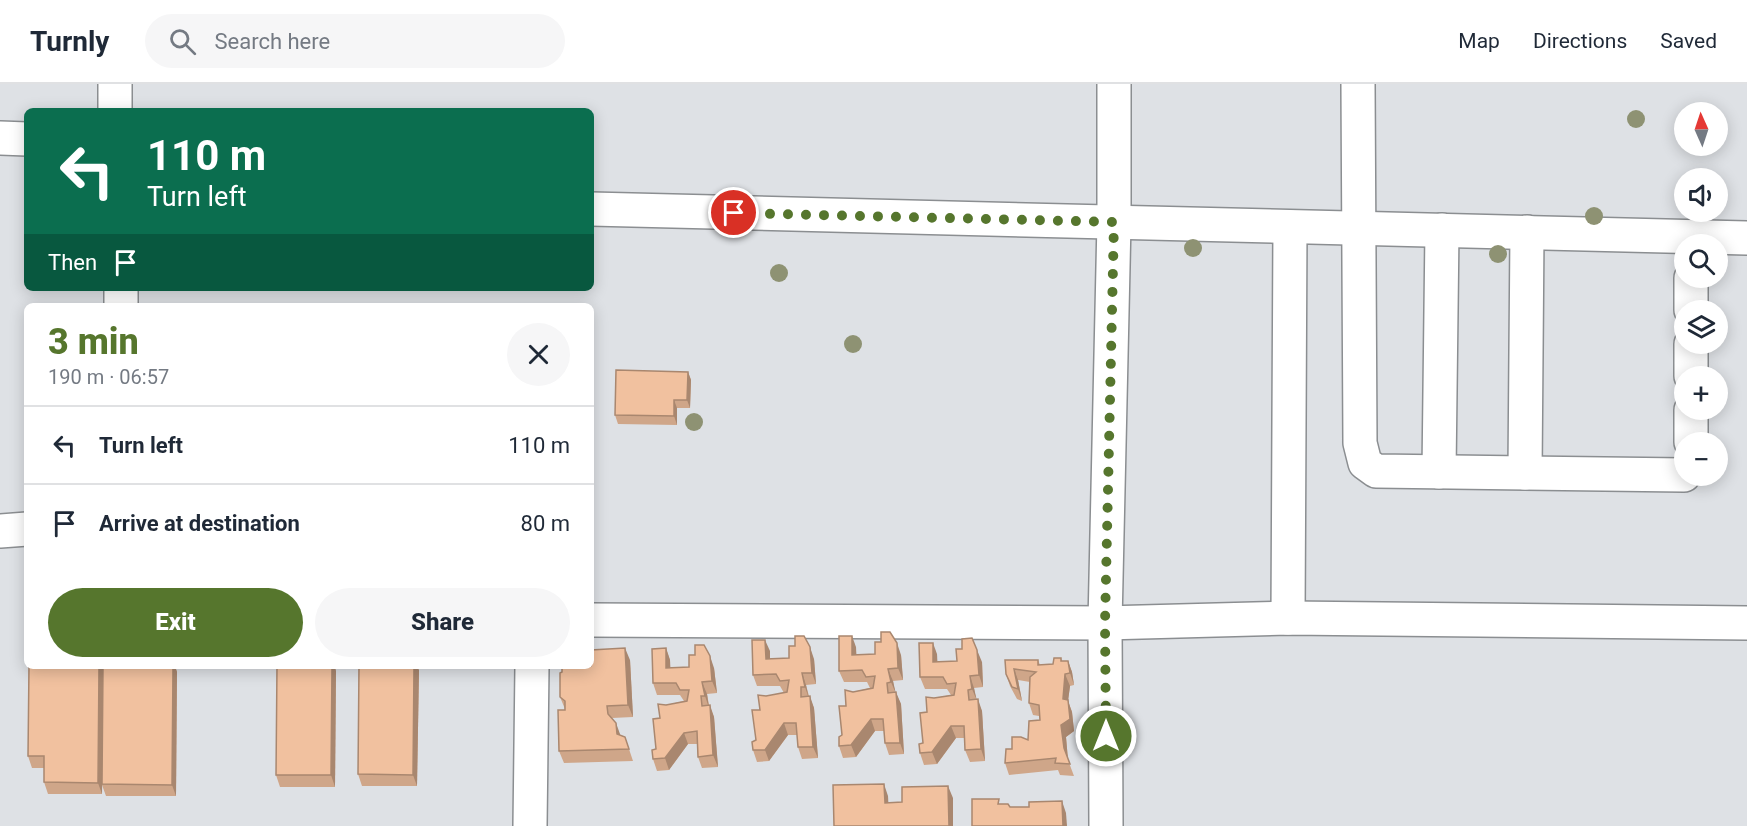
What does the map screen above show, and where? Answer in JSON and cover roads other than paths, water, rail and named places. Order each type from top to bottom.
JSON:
[{"type":"street","points":[[115,84],[115,108]]},
{"type":"street","points":[[1106,826],[1105,623],[1114,222],[1114,84]]},
{"type":"street","points":[[1358,84],[1360,443],[1365,462],[1376,471],[1674,475]]},
{"type":"street","points":[[0,138],[24,139]]},
{"type":"street","points":[[594,209],[1527,232],[1674,239]]},
{"type":"street","points":[[1288,618],[1290,226]]},
{"type":"street","points":[[1438,472],[1442,230]]},
{"type":"street","points":[[1525,473],[1527,232]]},
{"type":"street","points":[[1728,239],[1747,238]]},
{"type":"street","points":[[0,531],[24,529]]},
{"type":"street","points":[[594,620],[1105,623],[1288,618],[1747,623]]},
{"type":"street","points":[[530,826],[532,669]]}]
